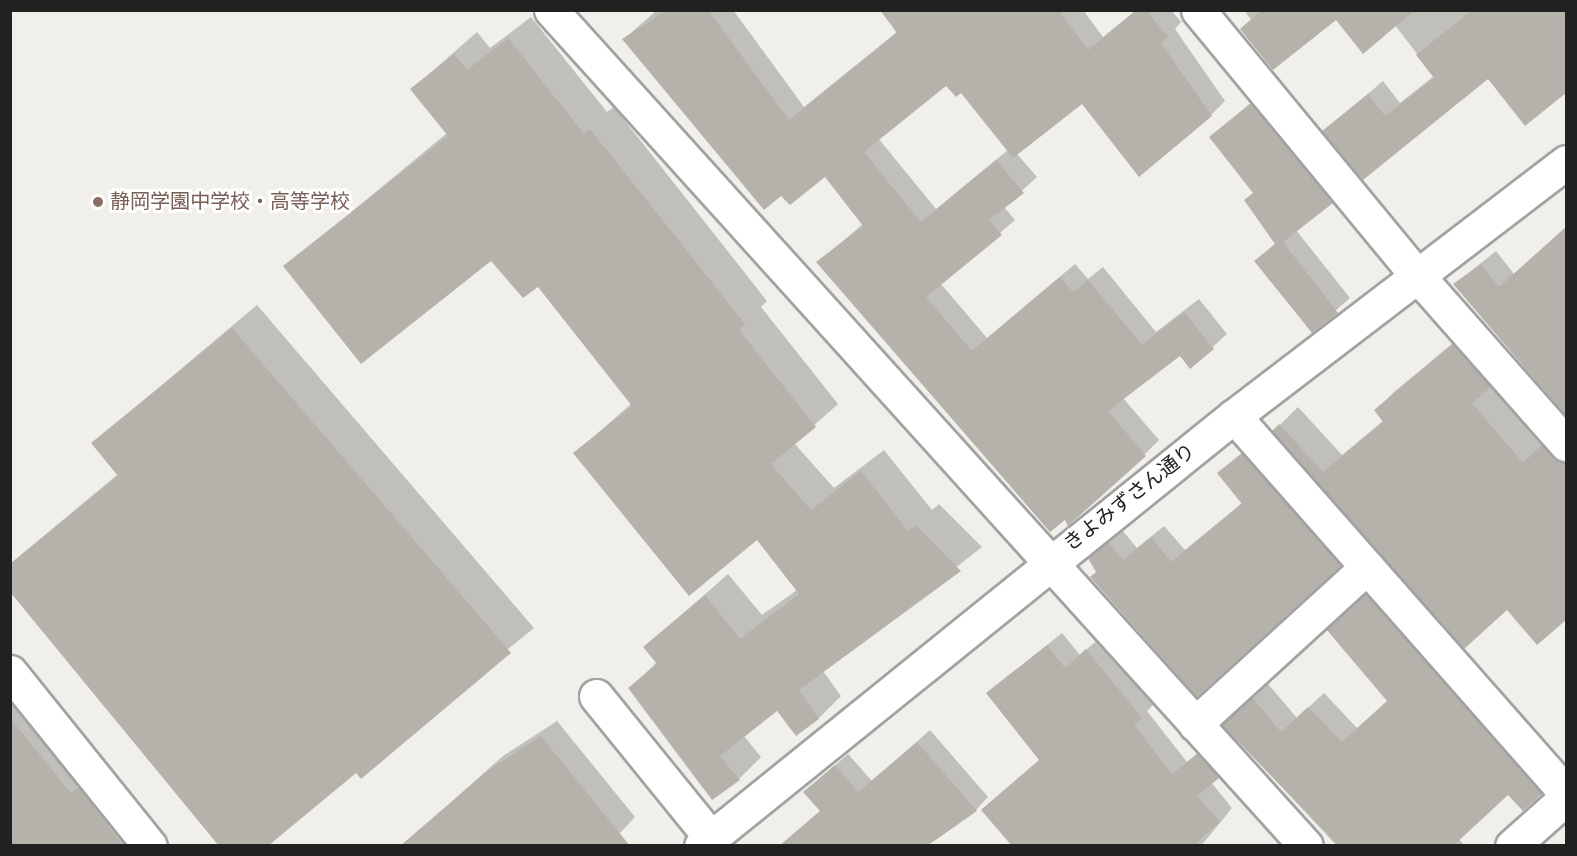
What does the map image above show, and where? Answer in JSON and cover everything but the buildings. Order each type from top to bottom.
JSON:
[{"type":"street","points":[[550,10],[1306,846]]},
{"type":"street","points":[[1198,10],[1416,274],[1566,444]]},
{"type":"street","name":"きよみずさん通り","points":[[706,843],[1048,563],[1416,274],[1566,162]]},
{"type":"street","points":[[1234,416],[1566,793]]},
{"type":"street","points":[[1195,724],[1367,567]]},
{"type":"street","points":[[10,672],[150,846]]},
{"type":"street","points":[[596,696],[706,843]]},
{"type":"street","points":[[1512,846],[1566,798]]},
{"type":"place","name":"静岡学園中学校・高等学校","points":[[98,202]]}]
